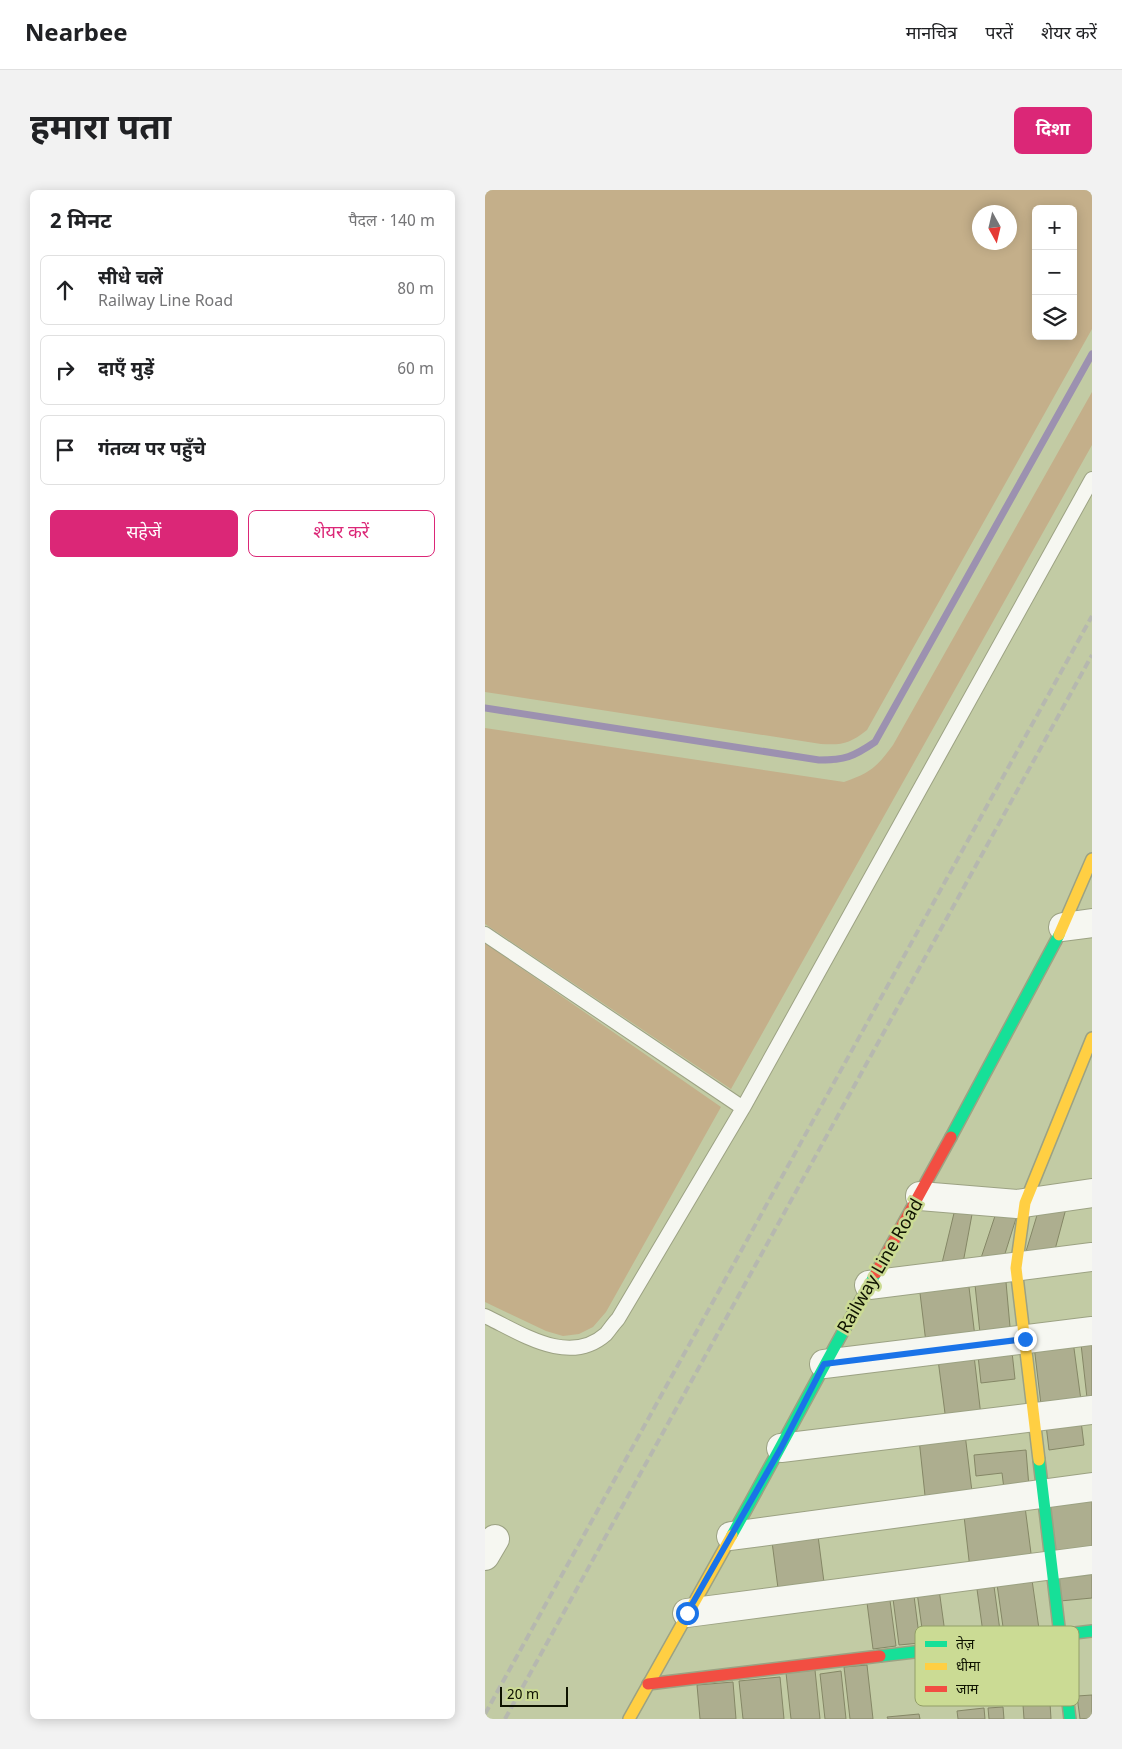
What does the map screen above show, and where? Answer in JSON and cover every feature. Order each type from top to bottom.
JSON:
[{"type":"street","name":"Railway Line Road","points":[[629,1719],[781,1448],[824,1364],[920,1196],[1063,926],[1091,864]]},
{"type":"street","points":[[1063,926],[1092,923]]},
{"type":"street","points":[[1060,1626],[1016,1268],[1025,1203],[1089,1052]]},
{"type":"street","points":[[920,1196],[1017,1204],[1092,1193]]},
{"type":"street","points":[[869,1285],[1092,1257]]},
{"type":"street","points":[[824,1364],[1092,1331]]},
{"type":"street","points":[[781,1448],[1092,1410]]},
{"type":"street","points":[[731,1536],[1092,1487]]},
{"type":"street","points":[[687,1613],[1092,1560]]},
{"type":"street","points":[[1079,1633],[1092,1631]]},
{"type":"street","points":[[648,1684],[915,1652]]},
{"type":"street","points":[[1069,1706],[1071,1719]]},
{"type":"lane","points":[[485,1316],[545,1344],[567,1349],[585,1346],[605,1334],[618,1319],[743,1108],[1092,479]]},
{"type":"lane","points":[[485,934],[743,1108]]},
{"type":"shaded area","points":[[485,190],[1092,190],[1092,329],[867,730],[845,743],[821,744],[485,692]]},
{"type":"shaded area","points":[[1092,392],[1092,445],[731,1089],[485,924],[485,728],[844,782],[860,776],[877,764],[893,745]]},
{"type":"shaded area","points":[[485,943],[721,1107],[606,1312],[593,1327],[579,1334],[563,1336],[546,1331],[485,1302]]},
{"type":"building","points":[[1068,1201],[1053,1257],[1024,1258],[1041,1202]]},
{"type":"building","points":[[955,1209],[973,1209],[963,1263],[942,1263]]},
{"type":"building","points":[[1019,1209],[1003,1260],[980,1261],[997,1210]]},
{"type":"building","points":[[1005,1271],[1011,1338],[981,1343],[974,1275]]},
{"type":"building","points":[[968,1279],[976,1345],[927,1351],[919,1285]]},
{"type":"building","points":[[1092,1334],[1092,1406],[1088,1407],[1080,1335]]},
{"type":"building","points":[[1073,1341],[1082,1408],[1042,1413],[1034,1346]]},
{"type":"building","points":[[1011,1343],[1015,1379],[981,1383],[977,1347]]},
{"type":"building","points":[[973,1347],[981,1416],[946,1421],[937,1352]]},
{"type":"building","points":[[1081,1421],[1084,1445],[1049,1450],[1046,1425]]},
{"type":"building","points":[[965,1434],[973,1500],[926,1505],[919,1439]]},
{"type":"building","points":[[1026,1450],[1029,1487],[1004,1489],[1002,1473],[976,1476],[974,1455]]},
{"type":"building","points":[[1092,1492],[1092,1555],[1057,1559],[1048,1498]]},
{"type":"building","points":[[1024,1499],[1032,1561],[970,1569],[963,1507]]},
{"type":"building","points":[[817,1528],[825,1590],[779,1596],[771,1534]]},
{"type":"building","points":[[1092,1571],[1092,1598],[1060,1601],[1057,1575]]},
{"type":"building","points":[[1031,1573],[1039,1626],[1003,1626],[996,1577]]},
{"type":"building","points":[[993,1579],[999,1626],[982,1626],[976,1582]]},
{"type":"building","points":[[938,1582],[944,1626],[922,1626],[916,1585]]},
{"type":"building","points":[[913,1588],[918,1626],[915,1626],[915,1643],[899,1645],[892,1591]]},
{"type":"building","points":[[889,1593],[896,1646],[873,1649],[866,1595]]},
{"type":"building","points":[[867,1665],[873,1719],[850,1719],[844,1667]]},
{"type":"building","points":[[815,1670],[820,1719],[791,1719],[786,1673]]},
{"type":"building","points":[[841,1671],[846,1719],[825,1719],[820,1674]]},
{"type":"building","points":[[780,1677],[784,1719],[743,1719],[739,1681]]},
{"type":"building","points":[[733,1682],[736,1719],[700,1719],[697,1685]]},
{"type":"building","points":[[1092,1695],[1092,1718],[1080,1719],[1079,1696]]},
{"type":"building","points":[[1023,1706],[1050,1706],[1051,1719],[1024,1719]]},
{"type":"building","points":[[1003,1707],[1004,1719],[989,1719],[988,1708]]},
{"type":"building","points":[[984,1708],[985,1719],[958,1719],[957,1711]]},
{"type":"building","points":[[919,1714],[920,1719],[888,1719],[887,1717]]},
{"type":"waterway","points":[[485,708],[819,760],[849,757],[861,751],[875,742],[1092,354]]},
{"type":"railway","points":[[485,1714],[1092,616]]},
{"type":"railway","points":[[505,1719],[1092,655]]},
{"type":"traffic: fast","points":[[951,1137],[1059,935]]},
{"type":"traffic: fast","points":[[732,1535],[876,1273]]},
{"type":"traffic: fast","points":[[1039,1460],[1059,1626]]},
{"type":"traffic: fast","points":[[1079,1633],[1092,1631]]},
{"type":"traffic: fast","points":[[880,1656],[915,1652]]},
{"type":"traffic: fast","points":[[1068,1706],[1070,1719]]},
{"type":"traffic: slow","points":[[1059,935],[1092,859]]},
{"type":"traffic: slow","points":[[1039,1460],[1016,1268],[1025,1203],[1092,1038]]},
{"type":"traffic: slow","points":[[629,1719],[732,1535]]},
{"type":"traffic: jam","points":[[876,1273],[951,1137]]},
{"type":"traffic: jam","points":[[648,1684],[880,1656]]},
{"type":"route","points":[[687,1613],[781,1448],[824,1364],[1025,1339]]}]
